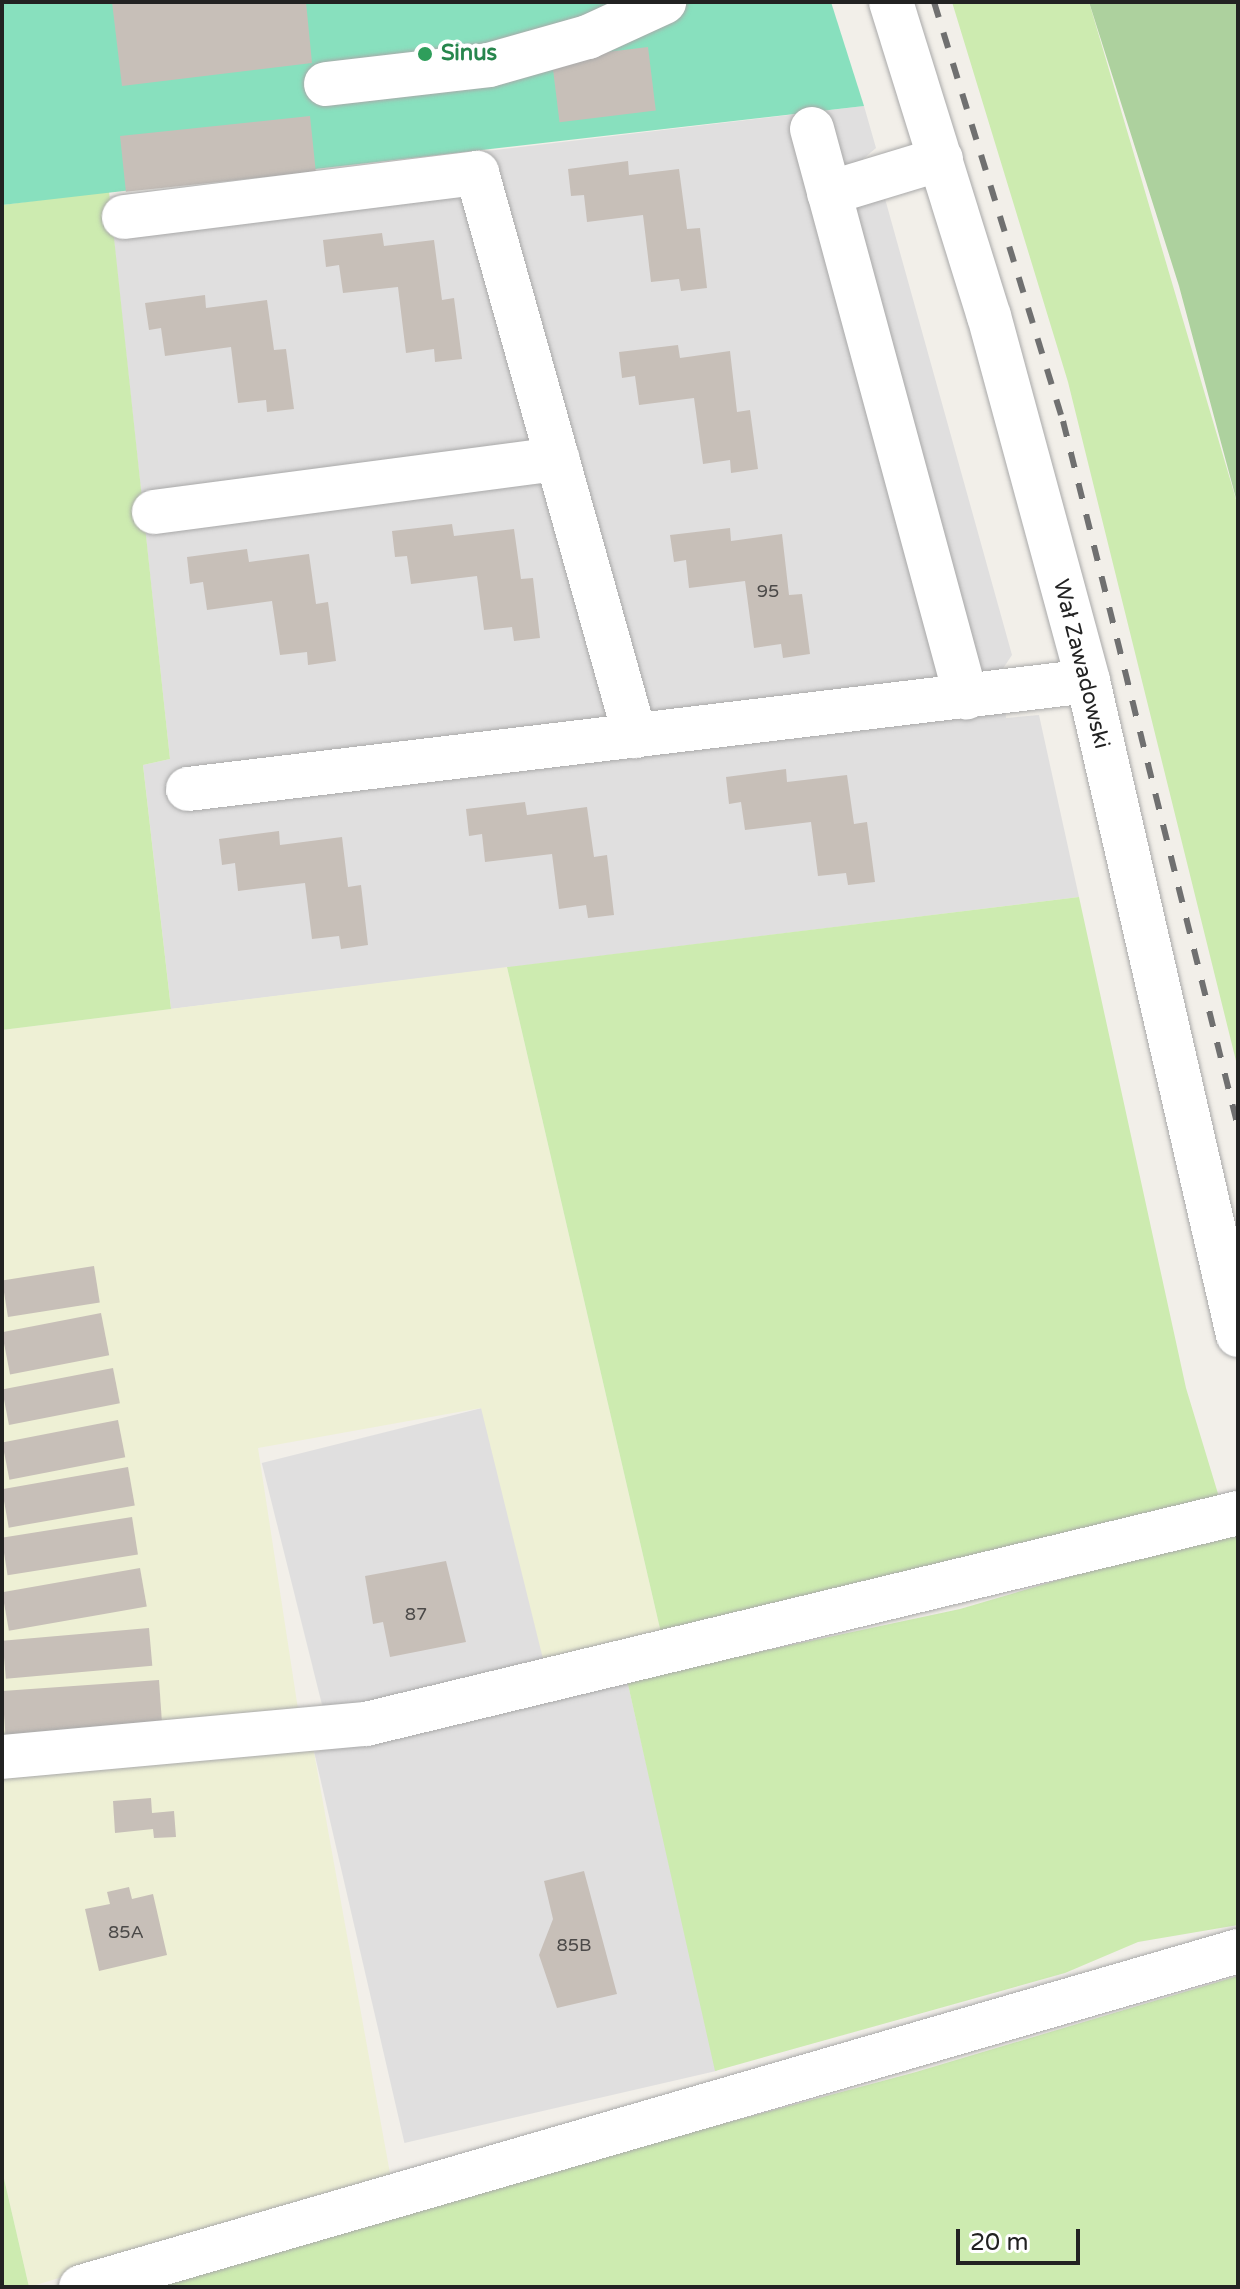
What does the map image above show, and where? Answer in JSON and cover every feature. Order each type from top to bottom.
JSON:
[{"type":"street","points":[[326,84],[489,65],[588,37],[664,2]]},
{"type":"street","name":"Wał Zawadowski","points":[[891,2],[941,159],[1088,681],[1238,1335]]},
{"type":"street","points":[[812,129],[966,697]]},
{"type":"street","points":[[829,193],[941,159]]},
{"type":"street","points":[[124,217],[477,173],[635,736]]},
{"type":"street","points":[[154,512],[558,459]]},
{"type":"street","points":[[188,789],[1088,681]]},
{"type":"street","points":[[2,1757],[366,1724],[1238,1513]]},
{"type":"street","points":[[81,2287],[1238,1951]]},
{"type":"shaded area","points":[[864,106],[876,148],[863,159],[868,180],[884,195],[1012,655],[1002,670],[1006,718],[1039,715],[1079,897],[171,1009],[143,765],[170,759],[109,196]]},
{"type":"shaded area","points":[[482,1408],[545,1662],[325,1717],[262,1463]]},
{"type":"shaded area","points":[[627,1680],[717,2071],[404,2143],[314,1752]]},
{"type":"green space","name":"Sinus","points":[[2,2],[831,2],[864,106],[2,205]]},
{"type":"green space","points":[[952,2],[1089,2],[1238,506],[1238,1069],[1068,382]]},
{"type":"green space","points":[[1089,2],[1238,2],[1238,506],[1179,286]]},
{"type":"green space","points":[[109,191],[170,759],[143,765],[171,1009],[2,1030],[2,205]]},
{"type":"green space","points":[[1079,897],[1186,1388],[1219,1497],[661,1633],[507,967]]},
{"type":"green space","points":[[507,967],[661,1633],[544,1663],[481,1408],[258,1448],[298,1709],[2,1741],[2,1030]]},
{"type":"green space","points":[[1232,1529],[1238,1533],[1238,1925],[1138,1942],[1065,1973],[715,2071],[627,1680],[960,1609]]},
{"type":"green space","points":[[313,1747],[391,2179],[29,2287],[2,2170],[2,1773]]},
{"type":"green space","points":[[1238,1976],[1238,2287],[160,2287],[497,2184],[916,2072]]},
{"type":"green space","points":[[2,2170],[29,2287],[2,2287]]},
{"type":"building","points":[[112,2],[306,2],[312,63],[122,86]]},
{"type":"building","points":[[648,47],[656,111],[560,122],[552,59]]},
{"type":"building","points":[[310,116],[316,172],[126,192],[120,136]]},
{"type":"building","points":[[628,161],[629,175],[679,169],[687,229],[700,228],[707,288],[681,291],[679,279],[651,282],[643,215],[587,222],[584,195],[571,196],[568,169]]},
{"type":"building","points":[[382,233],[384,246],[434,240],[442,300],[454,298],[462,359],[435,362],[434,349],[406,353],[398,287],[343,293],[339,265],[326,267],[323,240]]},
{"type":"building","points":[[205,295],[206,308],[267,300],[274,350],[286,349],[294,409],[267,412],[266,400],[238,403],[231,347],[165,356],[161,328],[149,330],[145,303]]},
{"type":"building","points":[[678,345],[680,358],[730,351],[737,412],[750,410],[758,469],[731,473],[730,460],[703,464],[694,398],[639,405],[635,376],[622,378],[619,352]]},
{"type":"building","points":[[452,524],[454,536],[514,529],[521,579],[533,578],[540,638],[514,641],[512,627],[484,630],[477,576],[411,584],[407,556],[395,557],[392,531]]},
{"type":"building","points":[[730,528],[731,541],[782,534],[789,595],[802,594],[810,654],[783,658],[781,644],[754,648],[745,581],[689,588],[686,560],[674,562],[670,535]]},
{"type":"building","points":[[247,549],[249,562],[309,554],[316,604],[328,602],[336,661],[308,665],[307,652],[280,655],[272,601],[207,610],[203,582],[190,584],[187,557]]},
{"type":"building","points":[[786,769],[787,782],[847,775],[854,824],[867,822],[875,882],[848,885],[846,873],[818,876],[811,822],[745,830],[741,802],[729,804],[726,777]]},
{"type":"building","points":[[525,802],[527,815],[587,807],[594,857],[607,855],[614,915],[588,918],[586,905],[559,909],[552,854],[485,862],[482,834],[469,836],[466,809]]},
{"type":"building","points":[[279,831],[280,845],[342,837],[348,887],[361,885],[368,945],[341,949],[339,936],[312,939],[305,883],[238,891],[235,863],[222,865],[219,839]]},
{"type":"building","points":[[94,1266],[100,1303],[8,1317],[2,1281]]},
{"type":"building","points":[[101,1313],[109,1355],[10,1374],[2,1332]]},
{"type":"building","points":[[113,1368],[120,1403],[9,1425],[2,1390]]},
{"type":"building","points":[[118,1420],[125,1457],[9,1480],[2,1443]]},
{"type":"building","points":[[128,1467],[135,1505],[9,1528],[2,1489]]},
{"type":"building","points":[[132,1517],[138,1555],[8,1575],[2,1538]]},
{"type":"building","points":[[446,1561],[466,1642],[390,1657],[383,1622],[373,1624],[365,1576]]},
{"type":"building","points":[[140,1568],[147,1606],[9,1631],[2,1592]]},
{"type":"building","points":[[149,1628],[152,1666],[6,1679],[3,1641]]},
{"type":"building","points":[[159,1680],[162,1724],[5,1735],[2,1691]]},
{"type":"building","points":[[151,1798],[152,1813],[174,1811],[176,1837],[154,1838],[153,1829],[115,1833],[113,1801]]},
{"type":"building","points":[[584,1871],[617,1994],[557,2008],[539,1955],[553,1919],[544,1881]]},
{"type":"building","points":[[129,1887],[132,1899],[153,1894],[167,1955],[99,1971],[85,1909],[110,1904],[107,1892]]},
{"type":"railway","points":[[934,2],[1063,421],[1238,1127]]},
{"type":"place","name":"Sinus","points":[[425,54]]}]
